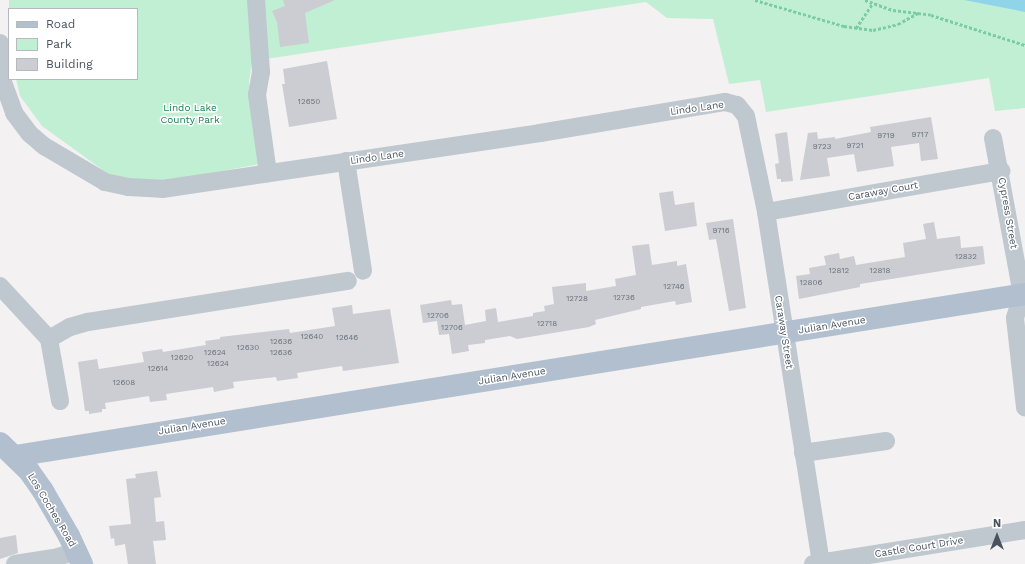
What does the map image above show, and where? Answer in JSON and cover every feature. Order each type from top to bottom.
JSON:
[{"type":"main road","name":"Julian Avenue","points":[[5,452],[784,333],[1023,294]]},
{"type":"main road","name":"Los Coches Road","points":[[5,452],[43,490],[79,558]]},
{"type":"street","points":[[256,0],[261,72],[258,95],[268,173]]},
{"type":"street","name":"Lindo Lane","points":[[0,43],[3,82],[14,113],[30,134],[44,146],[105,182],[128,187],[162,189],[540,133],[725,102],[737,105]]},
{"type":"street","name":"Caraway Street","points":[[737,105],[746,116],[766,212],[803,452],[817,563]]},
{"type":"street","name":"Cypress Street","points":[[993,138],[1023,294],[1015,318],[1025,406]]},
{"type":"street","points":[[346,161],[364,271]]},
{"type":"street","name":"Caraway Court","points":[[766,212],[1000,171]]},
{"type":"street","points":[[49,340],[70,327],[88,322],[348,281]]},
{"type":"street","points":[[0,286],[39,325],[49,340],[60,401]]},
{"type":"street","points":[[803,452],[886,441]]},
{"type":"street","name":"Castle Court Drive","points":[[817,563],[854,561],[1025,530]]},
{"type":"street","points":[[15,564],[54,558],[79,558]]},
{"type":"path","points":[[755,0],[856,28],[873,30],[898,24],[918,13]]},
{"type":"path","points":[[865,0],[893,10],[918,13],[1025,45]]},
{"type":"path","points":[[856,28],[873,3]]},
{"type":"green space","name":"Lindo Lake County Park","points":[[9,0],[1025,0],[1025,108],[995,111],[989,78],[766,112],[760,80],[729,84],[713,19],[667,18],[646,2],[252,61],[249,82],[260,164],[167,181],[136,181],[107,173],[42,126],[20,96],[16,80],[138,80],[138,8],[9,8]]},
{"type":"water","points":[[964,0],[1025,0],[1025,12]]},
{"type":"building","points":[[283,0],[335,0],[305,13],[309,43],[280,47],[277,22],[272,11],[285,6]]},
{"type":"building","points":[[327,61],[337,119],[289,127],[282,84],[285,84],[283,69]]},
{"type":"building","points":[[931,117],[938,159],[921,161],[919,143],[891,147],[894,166],[857,172],[854,154],[827,158],[830,176],[800,180],[808,133],[817,132],[818,139],[835,137],[835,139],[871,132],[870,127]]},
{"type":"building","points":[[787,132],[793,181],[781,182],[781,179],[777,179],[775,164],[779,163],[775,134]]},
{"type":"building","points":[[673,191],[675,205],[694,202],[697,226],[665,231],[659,193]]},
{"type":"building","points":[[733,219],[746,308],[729,311],[716,239],[709,240],[706,223]]},
{"type":"building","points":[[934,222],[937,239],[960,236],[961,248],[983,246],[985,264],[860,284],[860,287],[799,299],[796,276],[810,274],[809,268],[826,265],[824,256],[839,253],[840,259],[854,256],[856,265],[905,257],[903,243],[926,239],[923,224]]},
{"type":"building","points":[[649,244],[652,265],[677,261],[677,266],[686,264],[692,302],[676,305],[675,301],[641,307],[641,309],[595,320],[596,324],[589,327],[517,339],[510,336],[485,340],[485,343],[468,345],[469,351],[452,354],[449,334],[439,335],[437,321],[423,323],[420,305],[451,300],[452,305],[462,304],[465,325],[486,321],[485,310],[496,308],[498,322],[533,316],[533,313],[545,311],[544,306],[554,304],[552,287],[586,283],[586,291],[616,286],[615,279],[636,275],[632,246]]},
{"type":"building","points":[[352,305],[353,314],[390,309],[399,363],[343,371],[342,366],[297,373],[298,378],[277,381],[276,377],[233,382],[234,388],[214,392],[213,387],[166,394],[167,400],[150,402],[149,396],[105,403],[106,409],[102,409],[102,412],[89,414],[89,411],[85,411],[78,362],[97,359],[99,369],[144,362],[142,352],[162,349],[163,352],[206,345],[205,341],[220,339],[220,337],[289,329],[290,333],[335,326],[332,308]]},
{"type":"building","points":[[157,471],[161,497],[154,498],[156,522],[164,521],[166,540],[153,541],[156,564],[128,564],[125,544],[115,546],[114,538],[111,539],[109,526],[131,524],[126,479],[136,478],[135,474]]},
{"type":"building","points":[[16,535],[18,553],[0,559],[0,538]]}]
